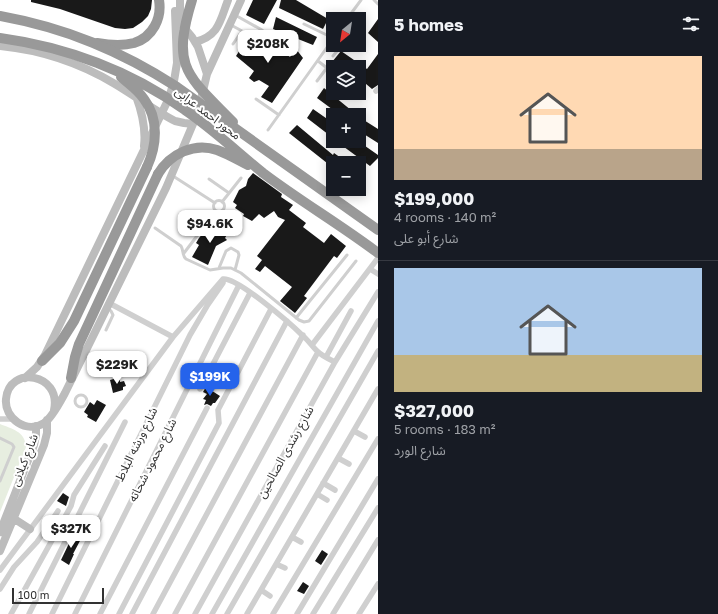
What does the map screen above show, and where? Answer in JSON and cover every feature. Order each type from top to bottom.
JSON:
[{"type":"highway","points":[[96,43],[129,44],[144,38],[153,30],[158,20],[160,8],[159,0]]},
{"type":"highway","points":[[192,0],[185,22],[183,46],[184,59],[188,71],[199,87],[249,139]]},
{"type":"highway","name":"محور احمد عرابى","points":[[0,16],[44,25],[96,43],[162,77],[378,230]]},
{"type":"highway","name":"محور احمد عرابى","points":[[0,38],[37,44],[82,57],[143,84],[177,104],[264,173],[378,253]]},
{"type":"highway","points":[[42,361],[60,342],[74,321],[147,167],[154,147],[155,125],[148,105],[135,89],[112,69]]},
{"type":"highway","points":[[71,378],[79,344],[155,180],[165,164],[180,153],[192,149],[205,148],[223,152],[264,173]]},
{"type":"street","points":[[25,378],[34,371],[42,361],[162,113],[172,89],[176,72],[175,0]]},
{"type":"street","points":[[180,0],[180,17],[182,24],[195,42],[207,74]]},
{"type":"street","points":[[195,42],[208,38],[215,32],[228,0]]},
{"type":"street","points":[[54,410],[55,396],[48,384],[35,377],[20,379],[11,386],[6,395],[3,406],[12,419],[16,422],[25,426],[36,426],[47,420],[54,410],[64,393],[171,175],[193,124],[207,74],[241,0]]},
{"type":"street","points":[[0,46],[36,52],[74,64],[101,76],[179,122],[193,124]]},
{"type":"street","points":[[136,96],[144,127],[143,150]]},
{"type":"street","points":[[312,345],[378,258]]},
{"type":"street","points":[[370,269],[378,274]]},
{"type":"street","points":[[0,570],[173,337],[222,280],[226,279],[239,285],[287,321],[303,335],[318,352],[335,362]]},
{"type":"street","name":"شارع ورشه البلاط","points":[[52,614],[190,335],[207,306],[226,279]]},
{"type":"street","name":"شارع محمود شحاته","points":[[75,614],[239,285]]},
{"type":"street","name":"شارع رشدى الصالحين","points":[[195,614],[335,362],[378,292]]},
{"type":"street","points":[[200,389],[250,293]]},
{"type":"street","points":[[108,305],[173,337]]},
{"type":"street","points":[[119,614],[219,423],[218,410],[271,309]]},
{"type":"street","points":[[326,357],[351,311]]},
{"type":"street","points":[[132,614],[287,321]]},
{"type":"street","points":[[212,614],[378,321]]},
{"type":"street","points":[[153,614],[303,335]]},
{"type":"street","points":[[227,614],[378,351]]},
{"type":"street","points":[[175,614],[318,352]]},
{"type":"street","points":[[247,614],[378,391]]},
{"type":"street","points":[[100,614],[207,408]]},
{"type":"street","points":[[0,420],[12,419]]},
{"type":"street","name":"شارع كيلانى","points":[[0,551],[44,445],[47,433],[47,420]]},
{"type":"street","points":[[29,614],[125,422]]},
{"type":"street","name":"شارع كيلانى","points":[[0,532],[34,445],[36,426]]},
{"type":"street","points":[[354,431],[365,437]]},
{"type":"street","points":[[273,614],[378,439]]},
{"type":"street","points":[[11,614],[71,506],[74,495],[105,446]]},
{"type":"street","points":[[338,458],[349,464]]},
{"type":"street","points":[[297,614],[378,479]]},
{"type":"street","points":[[323,483],[335,490]]},
{"type":"street","points":[[317,494],[327,500]]},
{"type":"street","points":[[313,614],[378,508]]},
{"type":"street","points":[[0,589],[14,567],[37,542],[58,511]]},
{"type":"street","points":[[13,518],[30,529]]},
{"type":"street","points":[[292,537],[301,542]]},
{"type":"street","points":[[333,614],[376,550],[378,540]]},
{"type":"street","points":[[276,564],[285,568]]},
{"type":"street","points":[[359,614],[378,584]]},
{"type":"street","points":[[261,590],[270,596]]},
{"type":"lane","points":[[352,12],[361,0]]},
{"type":"lane","points":[[374,0],[378,4]]},
{"type":"lane","points":[[234,14],[262,30],[268,37],[288,51]]},
{"type":"lane","points":[[229,24],[242,31],[233,44]]},
{"type":"lane","points":[[304,24],[326,35]]},
{"type":"lane","points":[[268,130],[326,49]]},
{"type":"lane","points":[[333,56],[336,52]]},
{"type":"lane","points":[[317,81],[328,67],[318,61]]},
{"type":"lane","points":[[256,99],[279,115]]},
{"type":"lane","points":[[171,175],[215,203],[218,201],[222,202]]},
{"type":"lane","points":[[222,202],[241,178]]},
{"type":"lane","points":[[209,179],[229,193]]},
{"type":"lane","points":[[216,211],[220,212],[224,210],[225,206],[222,202]]},
{"type":"lane","points":[[215,203],[214,207],[216,211]]},
{"type":"lane","points":[[184,253],[216,211]]},
{"type":"lane","points":[[155,228],[181,246],[186,259],[210,270],[231,268],[241,273],[301,321],[309,321],[356,261]]},
{"type":"lane","points":[[220,268],[226,252],[231,248],[238,252],[239,255],[235,270]]},
{"type":"lane","points":[[296,318],[347,254]]},
{"type":"lane","points":[[106,330],[113,316],[108,305]]},
{"type":"lane","points":[[64,393],[75,398]]},
{"type":"lane","points":[[79,395],[83,395],[87,398],[87,403],[84,406],[79,406],[75,403],[75,398],[79,395]]},
{"type":"lane","points":[[0,438],[12,444],[14,447],[0,481]]},
{"type":"shaded area","points":[[0,424],[17,431],[23,437],[26,447],[0,512]]},
{"type":"building","points":[[31,0],[152,0],[151,9],[148,16],[133,28],[125,29],[115,28],[60,9],[31,2]]},
{"type":"building","points":[[253,0],[277,0],[264,24],[246,15]]},
{"type":"building","points":[[281,0],[296,0],[326,18],[326,23],[323,29],[279,8]]},
{"type":"building","points":[[276,17],[317,37],[313,45],[273,29]]},
{"type":"building","points":[[378,19],[378,42],[368,33]]},
{"type":"building","points":[[253,30],[290,57],[296,49],[303,58],[272,103],[261,97],[269,86],[259,80],[254,82],[249,78],[254,71],[236,56]]},
{"type":"building","points":[[340,52],[342,52],[354,60],[334,60]]},
{"type":"building","points":[[378,54],[378,85],[372,89],[366,84],[366,68],[367,69]]},
{"type":"building","points":[[324,88],[326,90],[326,100],[339,100],[348,108],[331,108],[317,98]]},
{"type":"building","points":[[313,109],[326,118],[326,133],[307,118]]},
{"type":"building","points":[[366,121],[378,129],[378,143],[366,135]]},
{"type":"building","points":[[297,125],[333,155],[334,153],[338,156],[326,156],[326,162],[289,133]]},
{"type":"building","points":[[366,147],[378,155],[378,158],[370,166],[366,163],[366,156],[356,156],[345,148],[366,148]]},
{"type":"building","points":[[253,173],[282,194],[281,197],[293,205],[289,210],[306,223],[303,227],[324,243],[331,234],[346,246],[337,258],[334,256],[304,296],[307,298],[295,313],[280,301],[292,287],[265,266],[260,272],[255,269],[262,260],[257,256],[285,220],[278,217],[274,211],[264,218],[259,214],[252,221],[243,216],[244,214],[235,208],[237,205],[233,202],[239,190],[246,186],[248,179]]},
{"type":"building","points":[[217,223],[228,233],[225,238],[227,240],[216,246],[208,265],[192,257],[199,245],[196,243],[199,238],[204,232],[206,235]]},
{"type":"building","points":[[117,378],[117,380],[120,379],[120,382],[124,381],[126,386],[123,387],[123,390],[113,393],[110,380]]},
{"type":"building","points":[[206,387],[220,396],[211,406],[207,404],[204,405],[206,400],[203,399],[207,394],[203,392]]},
{"type":"building","points":[[97,400],[106,405],[96,422],[87,417],[88,415],[84,412],[90,402],[94,405]]},
{"type":"building","points":[[63,493],[69,497],[66,506],[57,501]]},
{"type":"building","points":[[74,533],[82,537],[69,565],[61,560]]},
{"type":"building","points":[[322,550],[328,554],[321,565],[315,561]]},
{"type":"building","points":[[303,582],[309,586],[304,594],[297,591]]}]
